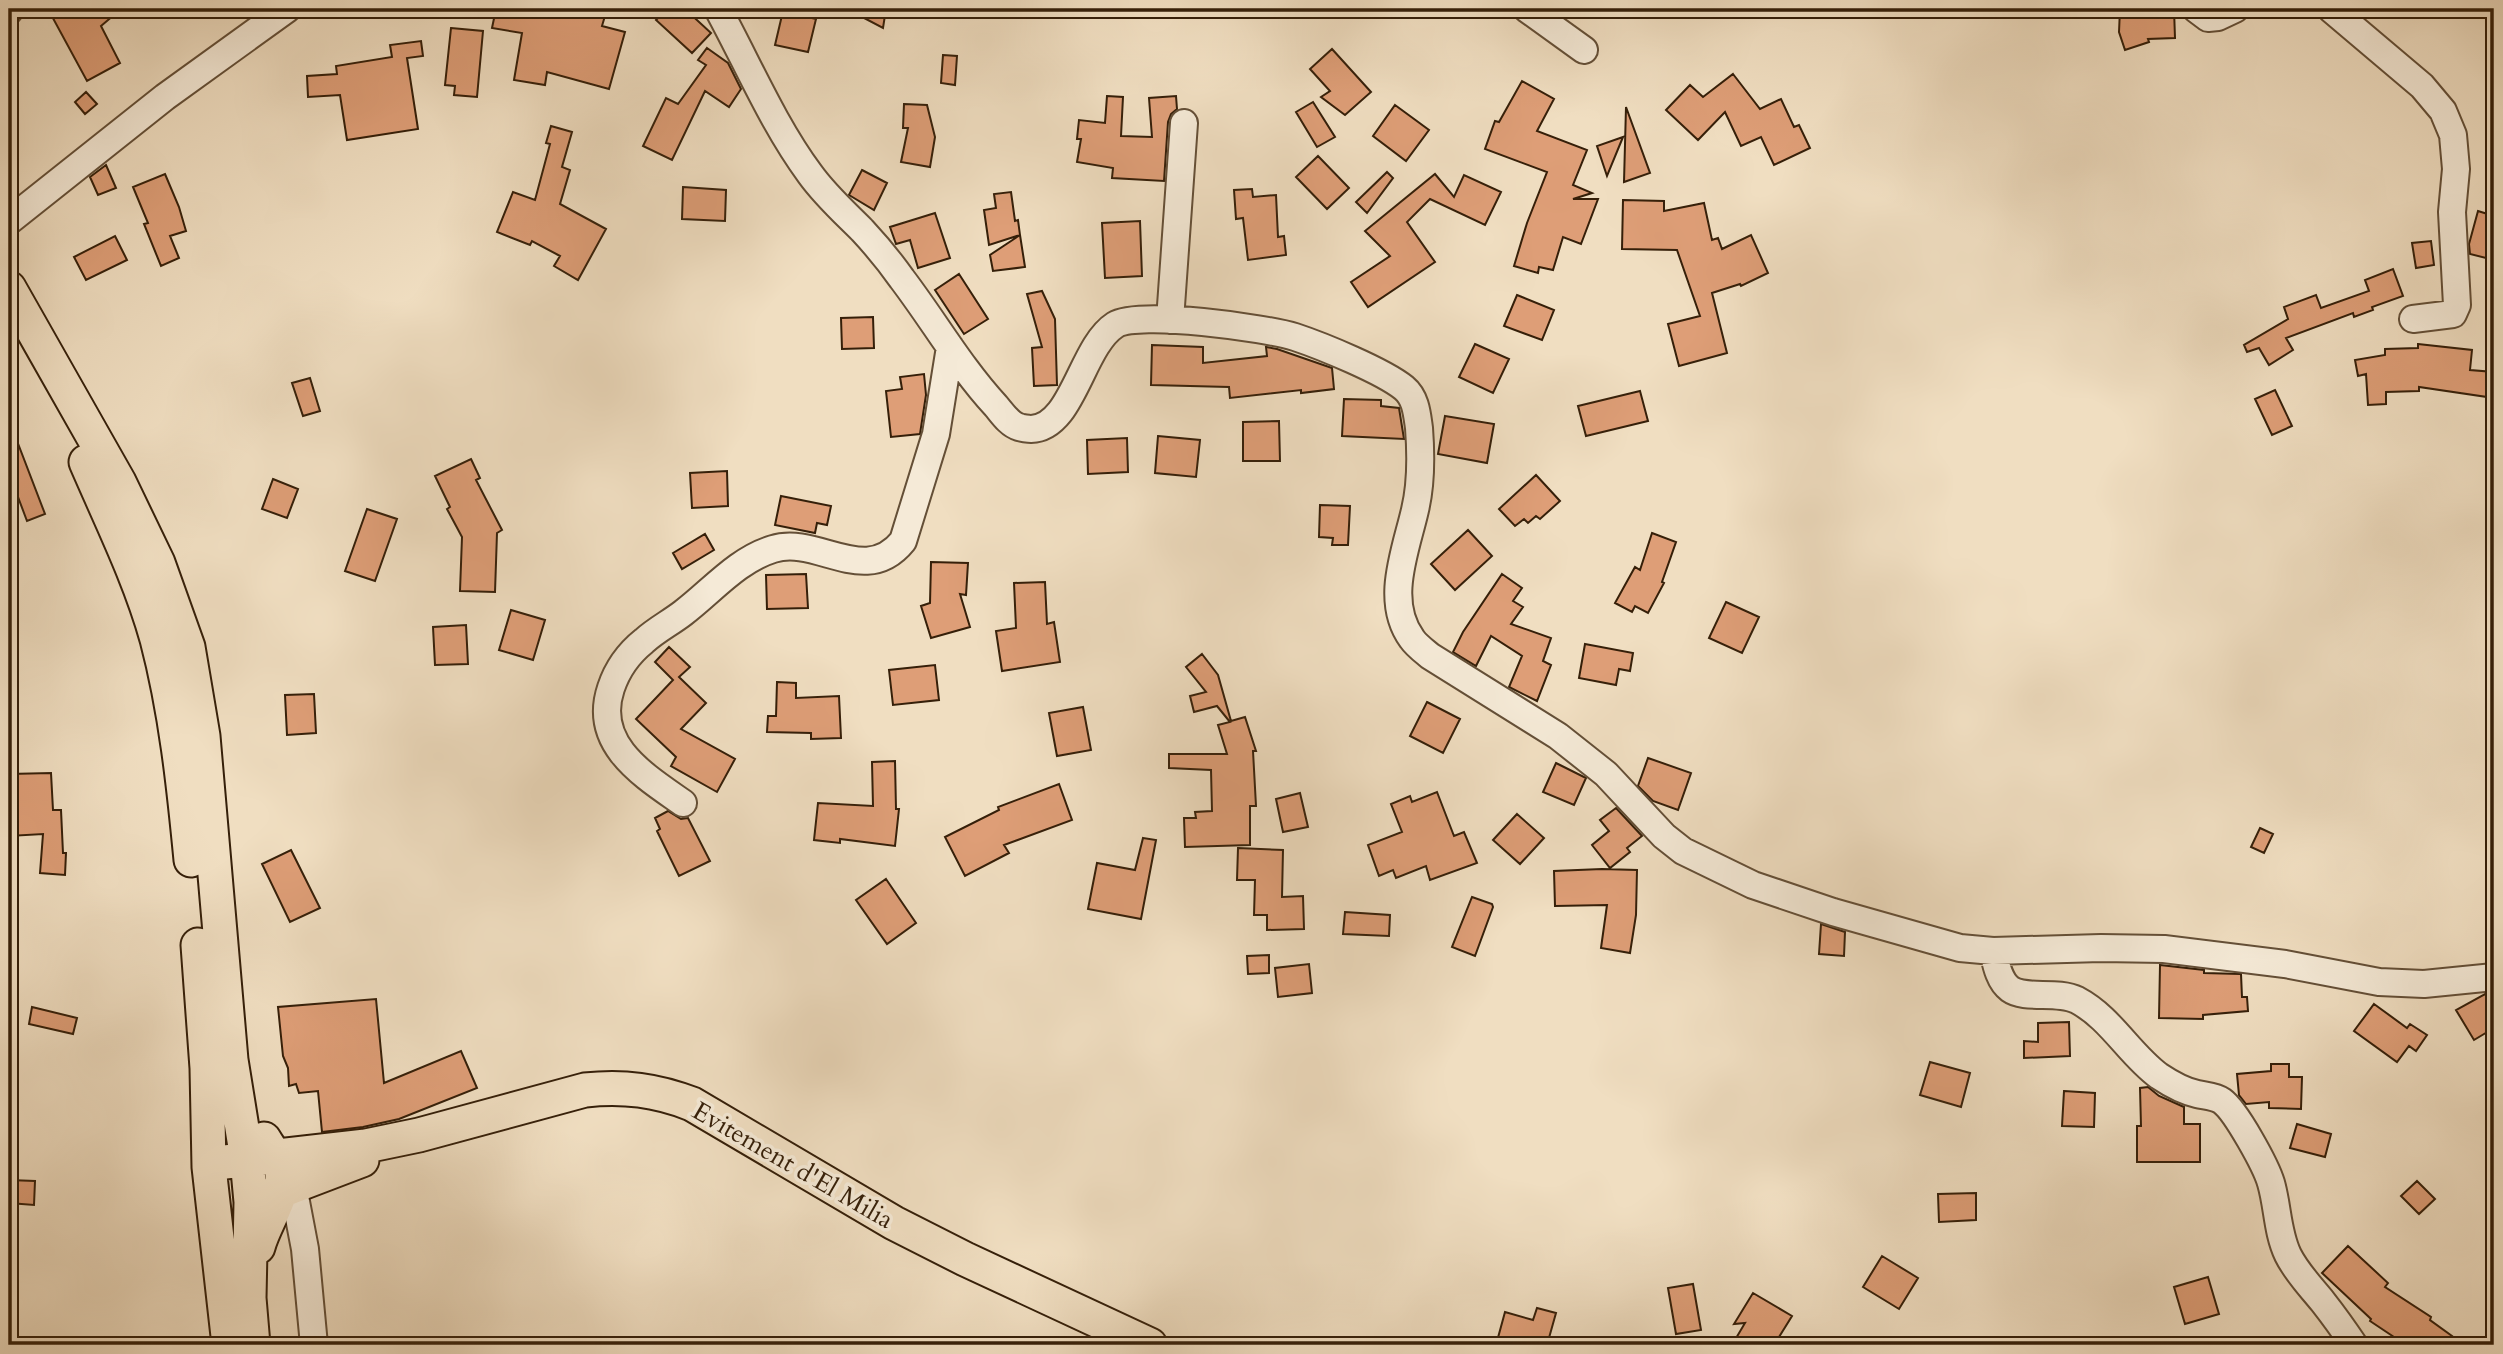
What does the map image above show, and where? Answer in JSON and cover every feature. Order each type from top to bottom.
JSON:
[{"type":"main road","points":[[9,288],[119,482],[158,563],[188,647],[203,736],[231,1060],[261,1158],[251,1202],[249,1298],[253,1345]]},
{"type":"main road","points":[[26,321],[143,596],[164,673],[187,818],[206,1068],[209,1167],[229,1345]]},
{"type":"main road","name":"Evitement d'El Milia","points":[[209,1167],[366,1146],[419,1135],[585,1090],[626,1088],[666,1094],[692,1104],[894,1223],[1150,1345]]},
{"type":"main road","name":"Evitement d'El Milia","points":[[212,1204],[231,1207],[251,1202],[419,1135]]},
{"type":"main road","points":[[249,1298],[264,1226],[288,1188],[283,1176],[261,1158]]},
{"type":"street","points":[[9,221],[165,97],[287,9]]},
{"type":"street","points":[[718,9],[779,125],[811,175],[896,271],[985,395],[1019,428],[1037,429],[1046,425],[1062,410],[1090,352],[1111,327],[1123,320],[1170,320],[1219,325],[1296,338],[1359,364],[1407,390],[1418,417],[1420,447],[1416,509],[1401,561],[1399,583],[1402,614],[1412,639],[1430,656],[1558,736],[1606,774],[1674,844],[1709,865],[1753,885],[1833,912],[1960,947],[1993,951],[2101,947],[2164,949],[2285,964],[2379,982],[2424,984],[2494,977]]},
{"type":"street","points":[[1527,9],[1584,50]]},
{"type":"street","points":[[2196,9],[2207,19],[2235,9]]},
{"type":"street","points":[[2331,9],[2421,86],[2442,111],[2453,135],[2456,169],[2452,212],[2456,305],[2453,314],[2413,319]]},
{"type":"street","points":[[1170,320],[1184,122]]},
{"type":"street","points":[[683,803],[629,760],[610,734],[606,716],[607,702],[616,674],[646,639],[682,614],[731,572],[762,553],[778,548],[805,547],[852,561],[880,558],[897,549],[903,541],[936,434],[950,347]]},
{"type":"street","points":[[1993,951],[2002,980],[2011,990],[2028,994],[2063,995],[2077,1000],[2104,1020],[2131,1051],[2157,1074],[2176,1087],[2225,1103],[2240,1124],[2270,1180],[2278,1227],[2288,1256],[2354,1345]]},
{"type":"street","points":[[288,1188],[305,1249],[314,1345]]},
{"type":"building","points":[[48,9],[121,9],[101,26],[120,63],[87,81]]},
{"type":"building","points":[[496,9],[568,9],[589,13],[590,9],[607,9],[602,26],[625,32],[609,89],[547,72],[545,85],[514,80],[522,33],[492,28]]},
{"type":"building","points":[[666,9],[685,9],[711,33],[692,53],[656,20]]},
{"type":"building","points":[[847,9],[886,9],[883,28]]},
{"type":"building","points":[[2120,9],[2174,9],[2175,38],[2148,39],[2149,42],[2125,50],[2119,32]]},
{"type":"building","points":[[783,11],[816,19],[808,52],[775,45]]},
{"type":"building","points":[[451,28],[483,31],[477,97],[454,95],[455,86],[445,85]]},
{"type":"building","points":[[421,41],[423,56],[407,58],[418,129],[347,140],[340,95],[308,97],[307,76],[337,74],[336,66],[392,57],[390,45]]},
{"type":"building","points":[[707,48],[728,63],[741,89],[729,107],[705,91],[672,160],[643,146],[666,98],[678,104],[706,65],[698,60]]},
{"type":"building","points":[[1332,49],[1371,92],[1345,115],[1321,97],[1330,91],[1310,69]]},
{"type":"building","points":[[943,55],[957,56],[955,85],[941,83]]},
{"type":"building","points":[[1733,74],[1760,109],[1781,99],[1794,127],[1799,125],[1810,148],[1774,165],[1761,137],[1741,146],[1725,112],[1698,140],[1666,110],[1690,85],[1703,97]]},
{"type":"building","points":[[1522,81],[1554,99],[1537,131],[1587,150],[1573,185],[1592,193],[1573,199],[1598,199],[1581,244],[1563,237],[1553,270],[1539,267],[1538,273],[1514,266],[1547,172],[1485,149],[1495,121],[1499,122]]},
{"type":"building","points":[[86,92],[97,104],[85,114],[75,102]]},
{"type":"building","points":[[1107,96],[1123,97],[1121,136],[1152,137],[1149,98],[1176,96],[1177,109],[1168,122],[1164,181],[1112,178],[1113,168],[1077,162],[1081,139],[1077,139],[1079,120],[1105,123]]},
{"type":"building","points":[[1313,102],[1335,137],[1317,147],[1296,112]]},
{"type":"building","points":[[904,104],[927,105],[935,137],[930,167],[901,162],[908,128],[903,128]]},
{"type":"building","points":[[1395,105],[1429,130],[1406,161],[1373,136]]},
{"type":"building","points":[[1626,107],[1650,173],[1624,182]]},
{"type":"building","points":[[551,126],[572,132],[562,167],[570,170],[560,204],[606,229],[578,280],[554,266],[560,256],[532,241],[530,245],[497,232],[513,192],[535,200],[550,144],[546,143]]},
{"type":"building","points":[[1623,137],[1607,176],[1597,146]]},
{"type":"building","points":[[1318,156],[1349,188],[1327,209],[1296,177]]},
{"type":"building","points":[[106,165],[116,188],[98,195],[90,177]]},
{"type":"building","points":[[862,170],[887,183],[874,210],[849,195]]},
{"type":"building","points":[[1387,172],[1393,178],[1367,213],[1356,202]]},
{"type":"building","points":[[165,174],[186,231],[170,236],[179,258],[161,266],[144,224],[148,223],[133,187]]},
{"type":"building","points":[[1435,174],[1454,197],[1464,175],[1501,192],[1485,225],[1430,199],[1407,222],[1435,262],[1368,307],[1351,282],[1390,256],[1365,231]]},
{"type":"building","points":[[683,187],[726,190],[725,221],[682,219]]},
{"type":"building","points":[[1252,189],[1253,197],[1276,195],[1278,237],[1284,236],[1286,255],[1248,260],[1243,218],[1236,219],[1234,190]]},
{"type":"building","points":[[1011,192],[1020,235],[989,245],[984,210],[996,208],[994,194]]},
{"type":"building","points":[[1623,200],[1664,201],[1664,211],[1704,203],[1712,240],[1718,238],[1722,249],[1751,235],[1768,273],[1741,286],[1740,284],[1712,293],[1727,353],[1679,366],[1668,324],[1700,316],[1677,250],[1622,249]]},
{"type":"building","points":[[2478,211],[2494,216],[2494,260],[2470,254],[2469,244]]},
{"type":"building","points":[[935,213],[950,258],[918,268],[910,240],[896,244],[890,227]]},
{"type":"building","points":[[1140,221],[1142,276],[1105,278],[1102,223]]},
{"type":"building","points":[[1020,235],[1025,267],[993,271],[990,255]]},
{"type":"building","points":[[115,236],[127,260],[86,280],[74,257]]},
{"type":"building","points":[[2431,241],[2434,265],[2416,268],[2412,243]]},
{"type":"building","points":[[2393,269],[2403,296],[2372,307],[2373,310],[2354,317],[2353,313],[2286,338],[2293,350],[2269,365],[2259,348],[2247,352],[2244,345],[2288,319],[2284,307],[2316,295],[2321,308],[2369,291],[2365,280]]},
{"type":"building","points":[[959,274],[988,319],[964,334],[935,290]]},
{"type":"building","points":[[1042,291],[1055,319],[1057,385],[1034,386],[1032,348],[1042,347],[1027,294]]},
{"type":"building","points":[[1517,295],[1554,310],[1542,340],[1504,326]]},
{"type":"building","points":[[873,317],[874,348],[842,349],[841,318]]},
{"type":"building","points":[[1475,344],[1509,359],[1493,393],[1459,377]]},
{"type":"building","points":[[2418,344],[2472,350],[2470,370],[2494,372],[2494,398],[2419,387],[2419,391],[2386,392],[2386,404],[2368,405],[2366,374],[2358,376],[2355,360],[2385,355],[2385,349],[2418,348]]},
{"type":"building","points":[[1152,345],[1203,347],[1203,363],[1267,356],[1266,347],[1277,349],[1332,368],[1334,389],[1230,398],[1229,387],[1151,385]]},
{"type":"building","points":[[924,374],[926,395],[920,434],[891,437],[886,391],[902,389],[900,377]]},
{"type":"building","points":[[310,378],[320,411],[303,416],[292,383]]},
{"type":"building","points":[[2275,390],[2292,426],[2272,435],[2255,399]]},
{"type":"building","points":[[1640,391],[1648,421],[1586,436],[1578,406]]},
{"type":"building","points":[[1344,399],[1381,400],[1381,406],[1399,408],[1404,439],[1342,436]]},
{"type":"building","points":[[1445,416],[1494,424],[1487,463],[1438,454]]},
{"type":"building","points":[[9,420],[45,514],[27,521],[9,473]]},
{"type":"building","points":[[1279,421],[1280,461],[1243,461],[1243,422]]},
{"type":"building","points":[[1158,436],[1200,440],[1196,477],[1155,473]]},
{"type":"building","points":[[1127,438],[1128,472],[1088,474],[1087,440]]},
{"type":"building","points":[[471,459],[480,478],[476,480],[502,530],[497,533],[495,592],[460,591],[462,537],[447,509],[450,507],[435,476]]},
{"type":"building","points":[[727,471],[728,506],[692,508],[690,473]]},
{"type":"building","points":[[1536,475],[1560,501],[1540,519],[1536,516],[1528,523],[1524,519],[1515,526],[1499,509]]},
{"type":"building","points":[[273,479],[298,489],[287,518],[262,509]]},
{"type":"building","points":[[781,496],[831,506],[827,525],[817,523],[815,533],[775,525]]},
{"type":"building","points":[[1320,505],[1350,506],[1348,545],[1332,545],[1333,538],[1319,537]]},
{"type":"building","points":[[367,509],[397,519],[375,581],[345,571]]},
{"type":"building","points":[[1468,530],[1492,556],[1455,590],[1431,564]]},
{"type":"building","points":[[1652,533],[1676,542],[1662,582],[1664,583],[1648,613],[1635,606],[1632,612],[1615,603],[1635,567],[1640,570]]},
{"type":"building","points":[[705,534],[714,550],[682,569],[673,553]]},
{"type":"building","points":[[931,562],[968,563],[966,595],[960,594],[970,627],[931,638],[921,606],[930,603]]},
{"type":"building","points":[[806,574],[808,608],[767,609],[766,575]]},
{"type":"building","points":[[1502,574],[1522,588],[1513,601],[1523,607],[1511,624],[1551,638],[1543,661],[1551,665],[1537,701],[1509,687],[1522,656],[1491,636],[1476,666],[1453,652],[1463,632]]},
{"type":"building","points":[[1045,582],[1047,624],[1054,622],[1060,662],[1002,671],[996,631],[1016,628],[1014,583]]},
{"type":"building","points":[[1726,602],[1759,617],[1742,653],[1709,638]]},
{"type":"building","points":[[511,610],[545,620],[533,660],[499,650]]},
{"type":"building","points":[[466,625],[468,664],[435,665],[433,627]]},
{"type":"building","points":[[1585,644],[1633,653],[1630,671],[1619,669],[1616,685],[1579,678]]},
{"type":"building","points":[[669,647],[690,667],[679,677],[706,703],[681,729],[735,759],[717,792],[671,766],[676,757],[636,719],[673,680],[655,662]]},
{"type":"building","points":[[1202,654],[1218,675],[1231,721],[1245,717],[1256,751],[1253,751],[1256,806],[1250,806],[1250,845],[1185,847],[1184,818],[1196,818],[1195,812],[1212,811],[1211,770],[1169,768],[1169,754],[1227,754],[1218,725],[1230,722],[1217,706],[1194,712],[1190,696],[1206,692],[1186,667]]},
{"type":"building","points":[[935,665],[939,700],[893,705],[889,670]]},
{"type":"building","points":[[777,682],[796,683],[796,698],[839,696],[841,738],[811,739],[811,733],[767,732],[768,716],[776,716]]},
{"type":"building","points":[[314,694],[316,733],[287,735],[285,695]]},
{"type":"building","points":[[1427,702],[1460,719],[1443,753],[1410,736]]},
{"type":"building","points":[[1083,707],[1091,750],[1057,756],[1049,713]]},
{"type":"building","points":[[1648,758],[1691,773],[1678,810],[1653,801],[1638,786]]},
{"type":"building","points":[[895,761],[896,809],[899,809],[895,846],[840,839],[840,843],[814,840],[818,803],[873,806],[872,762]]},
{"type":"building","points":[[1556,763],[1586,778],[1574,805],[1543,792]]},
{"type":"building","points":[[51,773],[53,810],[61,810],[63,853],[66,853],[65,875],[40,873],[43,834],[9,836],[9,774]]},
{"type":"building","points":[[1059,784],[1072,820],[1004,845],[1009,853],[965,876],[945,837],[999,810],[998,807]]},
{"type":"building","points":[[1437,792],[1454,836],[1464,832],[1477,863],[1430,880],[1426,866],[1396,878],[1393,870],[1379,876],[1368,845],[1402,832],[1391,804],[1410,796],[1412,802]]},
{"type":"building","points":[[1300,793],[1308,827],[1283,832],[1276,799]]},
{"type":"building","points":[[1616,808],[1642,836],[1627,848],[1630,852],[1610,868],[1592,845],[1609,831],[1600,820]]},
{"type":"building","points":[[668,811],[681,819],[688,818],[710,861],[679,876],[657,831],[660,829],[655,818]]},
{"type":"building","points":[[1517,814],[1544,838],[1520,864],[1493,840]]},
{"type":"building","points":[[2260,828],[2273,834],[2264,853],[2251,847]]},
{"type":"building","points":[[1143,838],[1156,840],[1141,919],[1088,909],[1097,863],[1135,870]]},
{"type":"building","points":[[1238,848],[1283,850],[1282,897],[1303,896],[1304,929],[1267,930],[1267,915],[1254,915],[1255,880],[1237,880]]},
{"type":"building","points":[[291,850],[320,908],[290,922],[262,864]]},
{"type":"building","points":[[1637,870],[1636,915],[1630,953],[1601,948],[1607,905],[1555,906],[1554,871]]},
{"type":"building","points":[[886,879],[916,923],[887,944],[856,900]]},
{"type":"building","points":[[1472,897],[1492,904],[1493,907],[1475,956],[1452,947]]},
{"type":"building","points":[[1345,912],[1390,915],[1389,936],[1343,934]]},
{"type":"building","points":[[1821,924],[1845,932],[1844,956],[1819,954]]},
{"type":"building","points":[[1269,955],[1269,973],[1248,974],[1247,956]]},
{"type":"building","points":[[1309,964],[1312,993],[1278,997],[1275,968]]},
{"type":"building","points":[[2160,965],[2204,970],[2204,973],[2241,974],[2242,997],[2247,997],[2248,1011],[2203,1015],[2203,1019],[2159,1018]]},
{"type":"building","points":[[2485,994],[2494,1009],[2494,1028],[2474,1040],[2456,1010]]},
{"type":"building","points":[[376,999],[384,1083],[461,1051],[477,1088],[399,1119],[322,1132],[318,1091],[299,1093],[296,1084],[289,1086],[278,1007]]},
{"type":"building","points":[[2374,1004],[2407,1028],[2410,1024],[2427,1035],[2416,1051],[2409,1046],[2397,1062],[2354,1031]]},
{"type":"building","points":[[32,1007],[77,1018],[73,1034],[29,1024]]},
{"type":"building","points":[[2069,1022],[2070,1056],[2024,1058],[2024,1041],[2038,1042],[2038,1023]]},
{"type":"building","points":[[1930,1062],[1970,1073],[1961,1107],[1920,1095]]},
{"type":"building","points":[[2271,1064],[2289,1064],[2289,1077],[2302,1077],[2301,1109],[2269,1108],[2269,1102],[2246,1104],[2239,1095],[2237,1074],[2271,1071]]},
{"type":"building","points":[[2148,1087],[2159,1096],[2184,1107],[2184,1124],[2200,1124],[2200,1162],[2137,1162],[2137,1126],[2141,1126],[2140,1088]]},
{"type":"building","points":[[2064,1091],[2095,1093],[2094,1127],[2062,1126]]},
{"type":"building","points":[[2297,1124],[2331,1134],[2325,1157],[2290,1148]]},
{"type":"building","points":[[9,1180],[35,1181],[34,1205],[9,1203]]},
{"type":"building","points":[[2417,1181],[2435,1199],[2419,1214],[2401,1196]]},
{"type":"building","points":[[1976,1193],[1976,1220],[1939,1222],[1938,1194]]},
{"type":"building","points":[[2348,1246],[2388,1283],[2385,1287],[2431,1317],[2430,1320],[2452,1336],[2446,1345],[2406,1345],[2370,1321],[2371,1319],[2322,1273]]},
{"type":"building","points":[[1882,1256],[1918,1278],[1899,1309],[1863,1287]]},
{"type":"building","points":[[2208,1277],[2219,1314],[2185,1324],[2174,1287]]},
{"type":"building","points":[[1693,1284],[1701,1330],[1676,1334],[1668,1288]]},
{"type":"building","points":[[1753,1293],[1792,1316],[1774,1345],[1732,1345],[1745,1323],[1734,1324]]},
{"type":"building","points":[[1537,1308],[1556,1313],[1547,1345],[1496,1345],[1505,1312],[1533,1320]]}]
